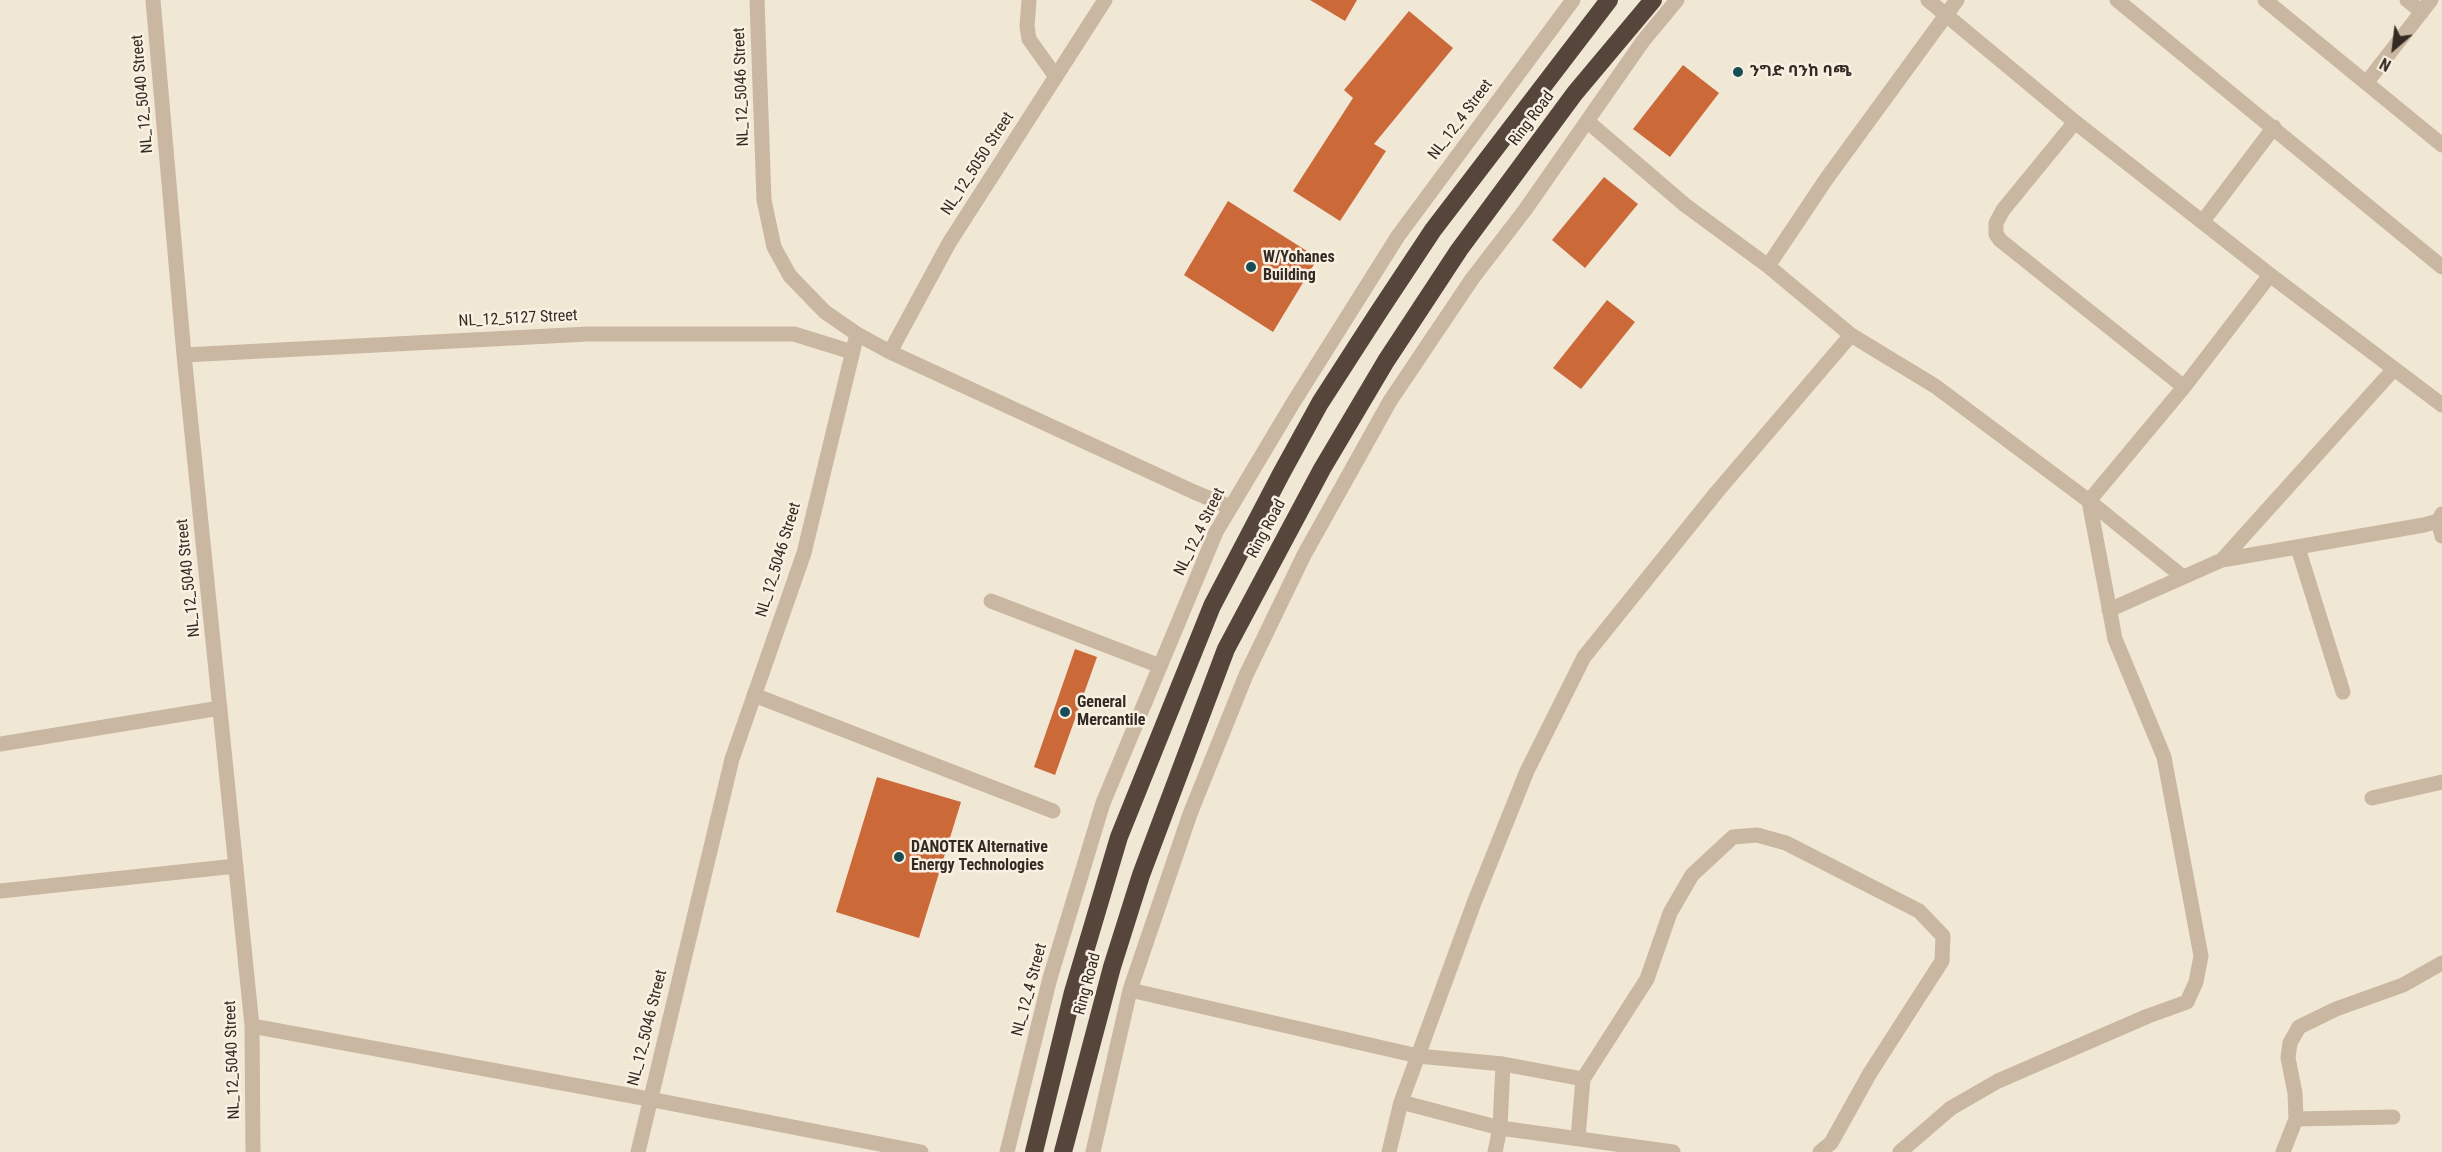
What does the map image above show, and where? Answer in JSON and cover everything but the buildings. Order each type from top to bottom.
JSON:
[{"type":"highway","name":"Ring Road","points":[[1034,1152],[1072,992],[1119,837],[1212,606],[1315,413],[1378,313],[1433,230],[1609,0]]},
{"type":"highway","name":"Ring Road","points":[[1063,1152],[1112,967],[1141,874],[1226,649],[1322,469],[1386,361],[1440,278],[1575,93],[1653,0]]},
{"type":"street","name":"NL_12_5040 Street","points":[[153,0],[184,355],[252,1026],[253,1152]]},
{"type":"street","name":"NL_12_5046 Street","points":[[638,1152],[732,759],[804,554],[857,334],[825,312],[790,276],[774,247],[764,200],[757,0]]},
{"type":"street","points":[[1029,0],[1027,26],[1029,39],[1056,77]]},
{"type":"street","name":"NL_12_5050 Street","points":[[890,352],[949,243],[1105,0]]},
{"type":"street","name":"NL_12_4 Street","points":[[1007,1152],[1050,978],[1103,803],[1216,532],[1398,236],[1573,0]]},
{"type":"street","points":[[1093,1152],[1130,990],[1190,814],[1246,675],[1304,555],[1390,401],[1472,279],[1525,210],[1643,42],[1677,0]]},
{"type":"street","points":[[1928,0],[2075,122],[2270,275],[2442,405]]},
{"type":"street","points":[[1768,266],[1827,178],[1957,0]]},
{"type":"street","points":[[2117,0],[2442,267]]},
{"type":"street","points":[[2267,0],[2440,139]]},
{"type":"street","points":[[2367,82],[2426,6],[2407,0]]},
{"type":"street","points":[[1587,121],[1685,205],[1768,266],[1851,335],[1935,386],[2089,501],[2183,577]]},
{"type":"street","points":[[2075,122],[2003,210],[1996,223],[1996,234],[2000,240],[2184,387]]},
{"type":"street","points":[[2203,221],[2274,127]]},
{"type":"street","points":[[2089,501],[2184,387],[2270,275]]},
{"type":"street","name":"NL_12_5127 Street","points":[[184,355],[588,334],[794,334],[852,352]]},
{"type":"street","points":[[857,334],[890,352],[1230,507]]},
{"type":"street","points":[[1389,1152],[1401,1102],[1474,903],[1527,771],[1584,657],[1716,493],[1851,335]]},
{"type":"street","points":[[2222,560],[2394,369]]},
{"type":"street","points":[[1900,1152],[1951,1108],[1989,1087],[2148,1016],[2187,1002],[2196,982],[2201,956],[2164,757],[2115,639],[2089,501]]},
{"type":"street","points":[[2109,610],[2222,560],[2441,524]]},
{"type":"street","points":[[2298,548],[2343,692]]},
{"type":"street","points":[[992,601],[1160,666]]},
{"type":"street","points":[[754,696],[1053,811]]},
{"type":"street","points":[[0,744],[220,708]]},
{"type":"street","points":[[2372,798],[2442,782]]},
{"type":"street","points":[[1587,1143],[1582,1079],[1647,979],[1671,914],[1692,875],[1734,837],[1757,835],[1786,843],[1918,911],[1943,936],[1942,962],[1870,1073],[1831,1143],[1820,1152]]},
{"type":"street","points":[[0,891],[236,866]]},
{"type":"street","points":[[2283,1152],[2296,1119],[2295,1093],[2288,1058],[2290,1043],[2299,1027],[2336,1009],[2403,985],[2442,963]]},
{"type":"street","points":[[1130,990],[1418,1056],[1503,1064],[1582,1079]]},
{"type":"street","points":[[252,1026],[921,1152]]},
{"type":"street","points":[[1495,1152],[1500,1128],[1503,1064]]},
{"type":"street","points":[[1401,1102],[1500,1128],[1587,1143],[1673,1152]]},
{"type":"street","points":[[2296,1119],[2393,1117]]},
{"type":"place","name":"ንግድ ባንከ ባጫ","points":[[1738,72]]},
{"type":"place","name":"W/Yohanes Building","points":[[1251,267]]},
{"type":"place","name":"General Mercantile","points":[[1065,712]]},
{"type":"place","name":"DANOTEK Alternative Energy Technologies","points":[[899,857]]}]
